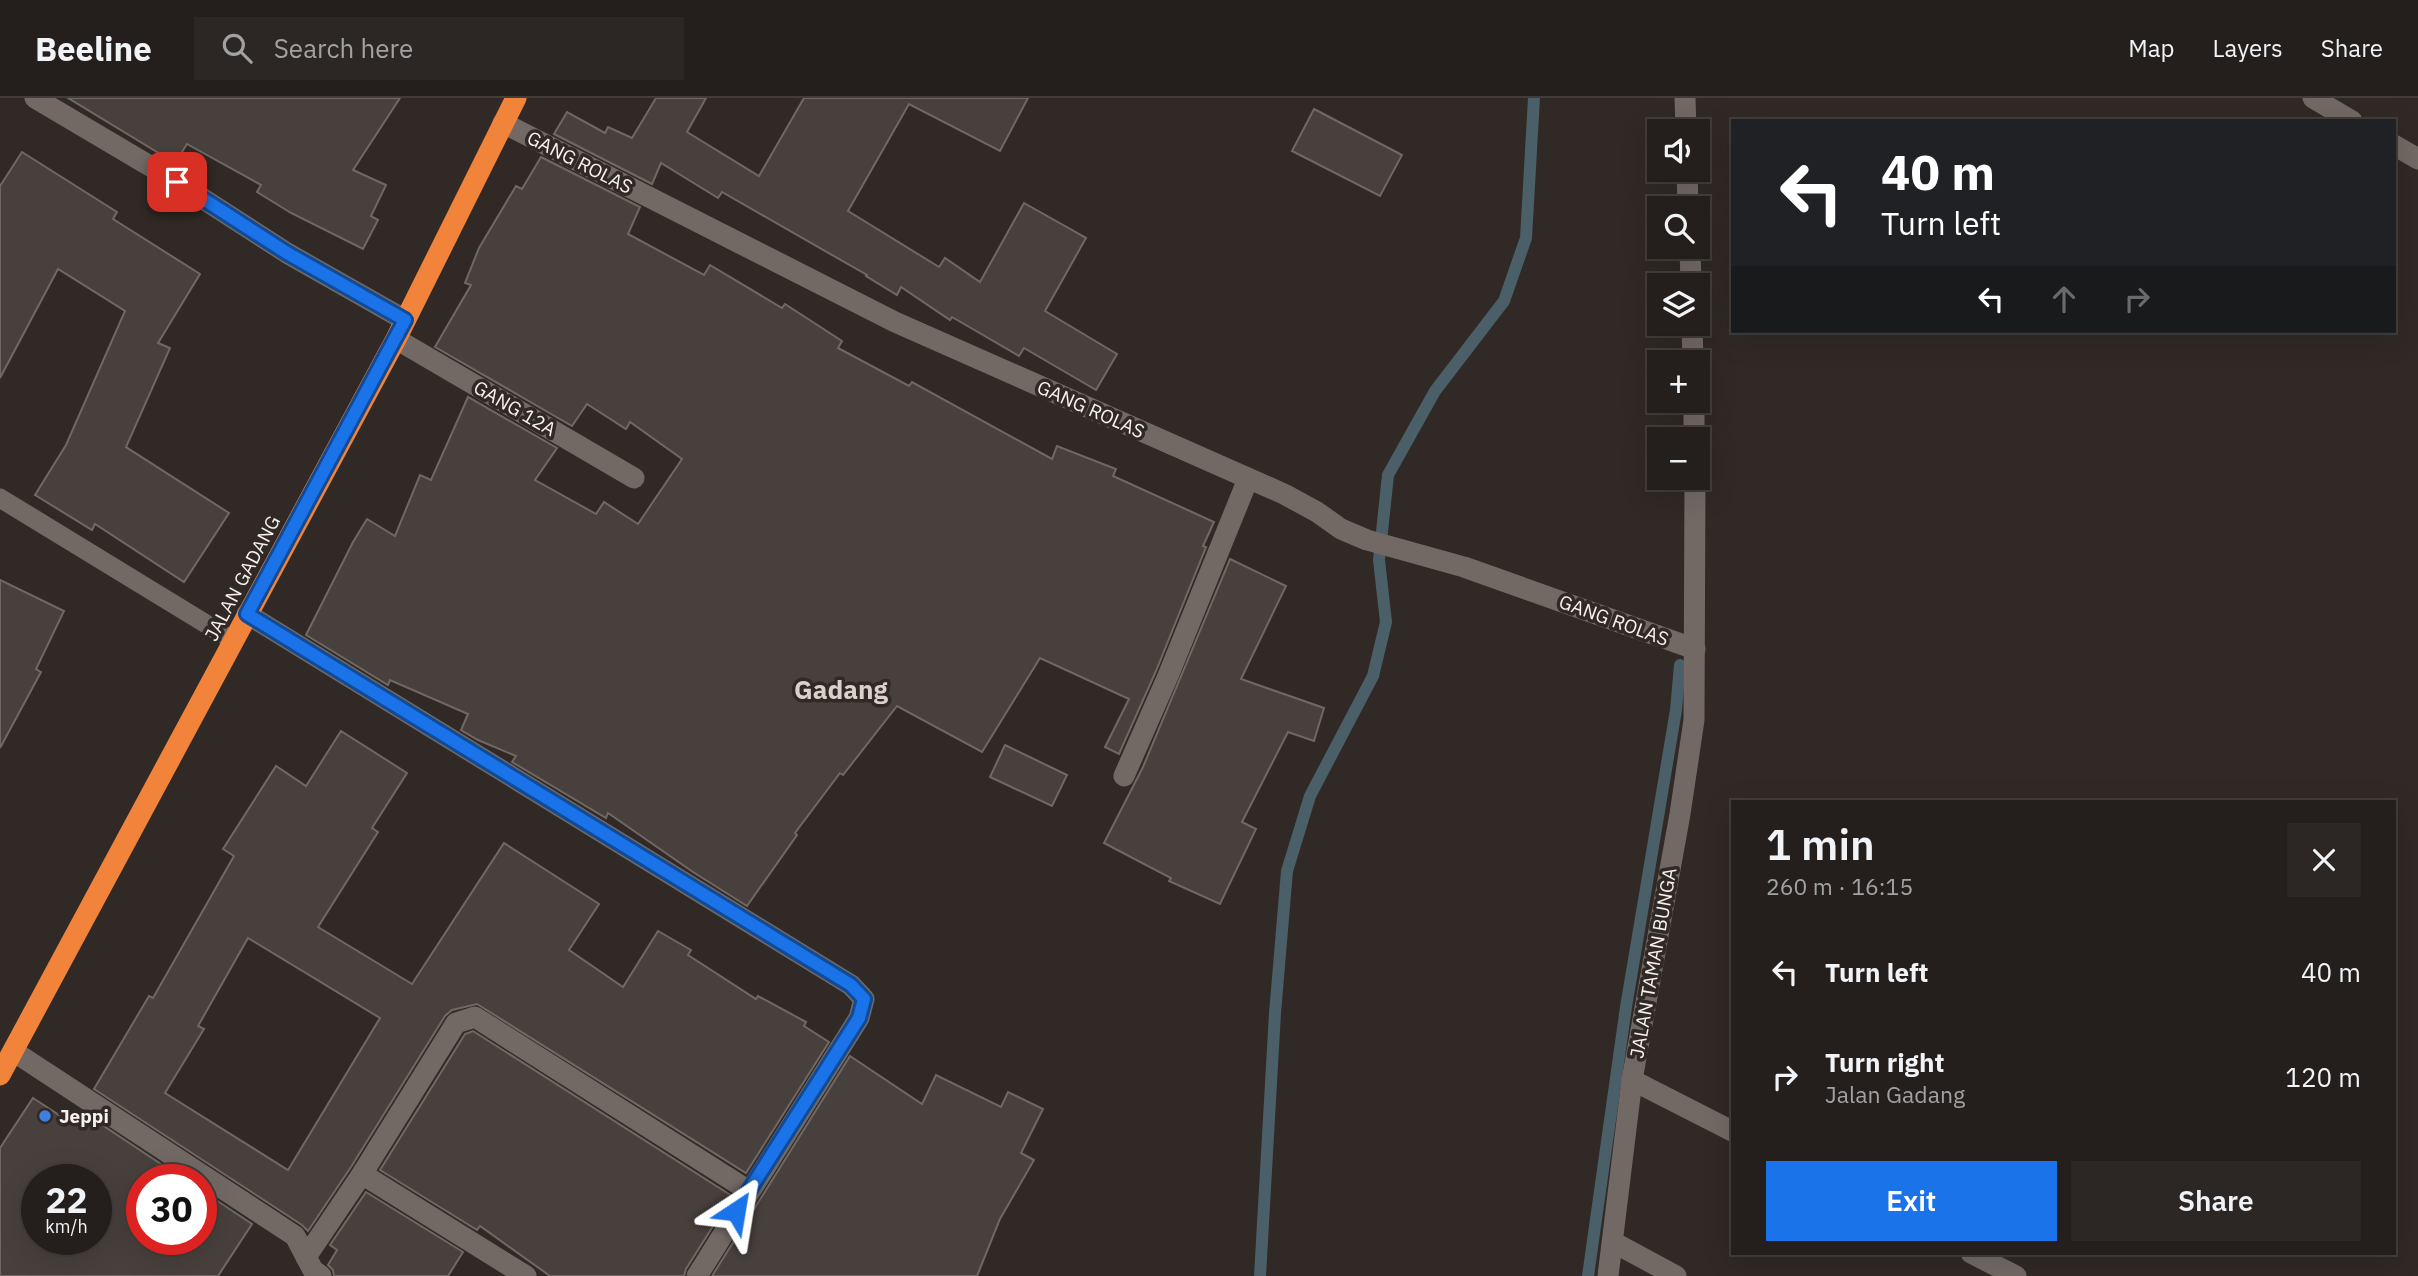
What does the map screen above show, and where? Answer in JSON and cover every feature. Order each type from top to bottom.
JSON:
[{"type":"highway","name":"JALAN GADANG","points":[[0,1075],[400,329],[516,98]]},
{"type":"street","name":"GANG 12A","points":[[35,98],[177,182],[400,329],[634,478]]},
{"type":"street","points":[[1685,98],[1686,119]]},
{"type":"street","points":[[2313,98],[2349,119]]},
{"type":"street","name":"GANG ROLAS","points":[[503,124],[895,321],[1284,494],[1341,529],[1395,550],[1464,567],[1695,649]]},
{"type":"street","points":[[2396,146],[2418,159]]},
{"type":"street","points":[[1124,776],[1248,479]]},
{"type":"street","name":"JALAN TAMAN BUNGA","points":[[1608,1276],[1632,1080],[1694,720],[1695,490]]},
{"type":"street","points":[[247,614],[851,985],[864,999],[859,1018],[696,1276]]},
{"type":"street","points":[[306,1257],[362,1174],[456,1023],[475,1017],[749,1191]]},
{"type":"street","points":[[13,1051],[295,1236],[313,1270],[321,1276]]},
{"type":"street","points":[[1632,1080],[1731,1130]]},
{"type":"street","points":[[362,1174],[526,1276]]},
{"type":"street","points":[[1613,1242],[1676,1276]]},
{"type":"street","points":[[1974,1255],[2015,1276]]},
{"type":"lane","points":[[0,498],[234,641]]},
{"type":"building","points":[[68,98],[400,98],[353,170],[386,185],[371,216],[378,220],[363,249],[291,213],[257,192],[261,185],[187,144],[175,163]]},
{"type":"building","points":[[656,98],[706,98],[687,132],[759,176],[804,98],[1028,98],[1000,151],[909,104],[848,211],[939,267],[945,258],[980,282],[1024,203],[1086,238],[1045,311],[1117,354],[1096,390],[1024,348],[1019,356],[952,317],[950,320],[901,287],[897,295],[722,192],[718,198],[661,163],[652,184],[554,134],[567,112],[605,133],[608,127],[632,138]]},
{"type":"building","points":[[1314,109],[1402,155],[1380,196],[1292,151]]},
{"type":"building","points":[[22,152],[117,212],[113,219],[200,274],[158,343],[170,348],[126,447],[229,513],[184,582],[95,524],[92,530],[35,495],[66,445],[125,311],[58,269],[0,378],[0,186]]},
{"type":"building","points":[[541,157],[640,207],[628,234],[704,275],[710,265],[782,308],[785,304],[842,341],[838,348],[909,386],[912,382],[1052,459],[1057,446],[1116,469],[1113,476],[1214,522],[1156,671],[1119,754],[1105,747],[1129,699],[1040,658],[982,752],[897,706],[843,775],[840,773],[795,833],[797,835],[747,906],[608,813],[606,818],[512,762],[516,756],[461,730],[468,714],[390,680],[388,685],[306,635],[367,519],[395,536],[420,475],[431,480],[468,397],[557,448],[535,480],[596,514],[604,502],[638,524],[682,459],[630,422],[626,429],[587,404],[572,426],[435,347],[471,285],[465,283],[479,248],[516,186],[522,189]]},
{"type":"building","points":[[1230,559],[1286,586],[1241,679],[1324,708],[1314,741],[1288,732],[1242,822],[1256,829],[1220,904],[1169,881],[1171,878],[1104,843],[1143,767]]},
{"type":"building","points":[[0,580],[64,611],[36,669],[41,672],[0,748]]},
{"type":"building","points":[[341,731],[407,773],[372,828],[378,832],[318,927],[412,984],[504,843],[599,904],[569,950],[623,987],[658,931],[691,950],[688,955],[756,999],[758,996],[806,1022],[804,1026],[829,1042],[746,1173],[477,1004],[452,1010],[445,1016],[308,1231],[217,1169],[217,1164],[209,1164],[94,1089],[149,996],[153,998],[234,856],[223,849],[276,766],[306,786]],"holes":[[[248,938],[380,1018],[288,1170],[165,1093],[204,1029],[198,1026]]]},
{"type":"building","points":[[1005,745],[1067,775],[1052,806],[990,777]]},
{"type":"building","points":[[473,1031],[732,1196],[684,1276],[550,1276],[480,1226],[477,1230],[380,1170],[465,1034]]},
{"type":"building","points":[[850,1056],[922,1104],[936,1075],[1001,1107],[1008,1092],[1043,1109],[1021,1153],[1034,1160],[1000,1219],[977,1276],[712,1276]]},
{"type":"building","points":[[33,1098],[73,1124],[81,1111],[161,1164],[126,1164],[126,1255],[217,1255],[217,1201],[252,1224],[218,1276],[0,1276],[0,1148]]},
{"type":"building","points":[[366,1192],[463,1252],[448,1276],[334,1276],[328,1265],[337,1250],[330,1245]]},
{"type":"waterway","points":[[1260,1276],[1275,1013],[1287,871],[1310,796],[1373,676],[1386,622],[1379,560],[1388,475],[1435,391],[1504,301],[1526,238],[1534,98]]},
{"type":"waterway","points":[[1588,1276],[1626,1007],[1676,710],[1680,665]]},
{"type":"place","name":"Jeppi","points":[[45,1116]]},
{"type":"district","name":"Gadang","points":[[841,690]]},
{"type":"route","points":[[177,182],[287,253],[405,320],[247,614],[851,985],[864,999],[859,1018],[736,1211]]}]
